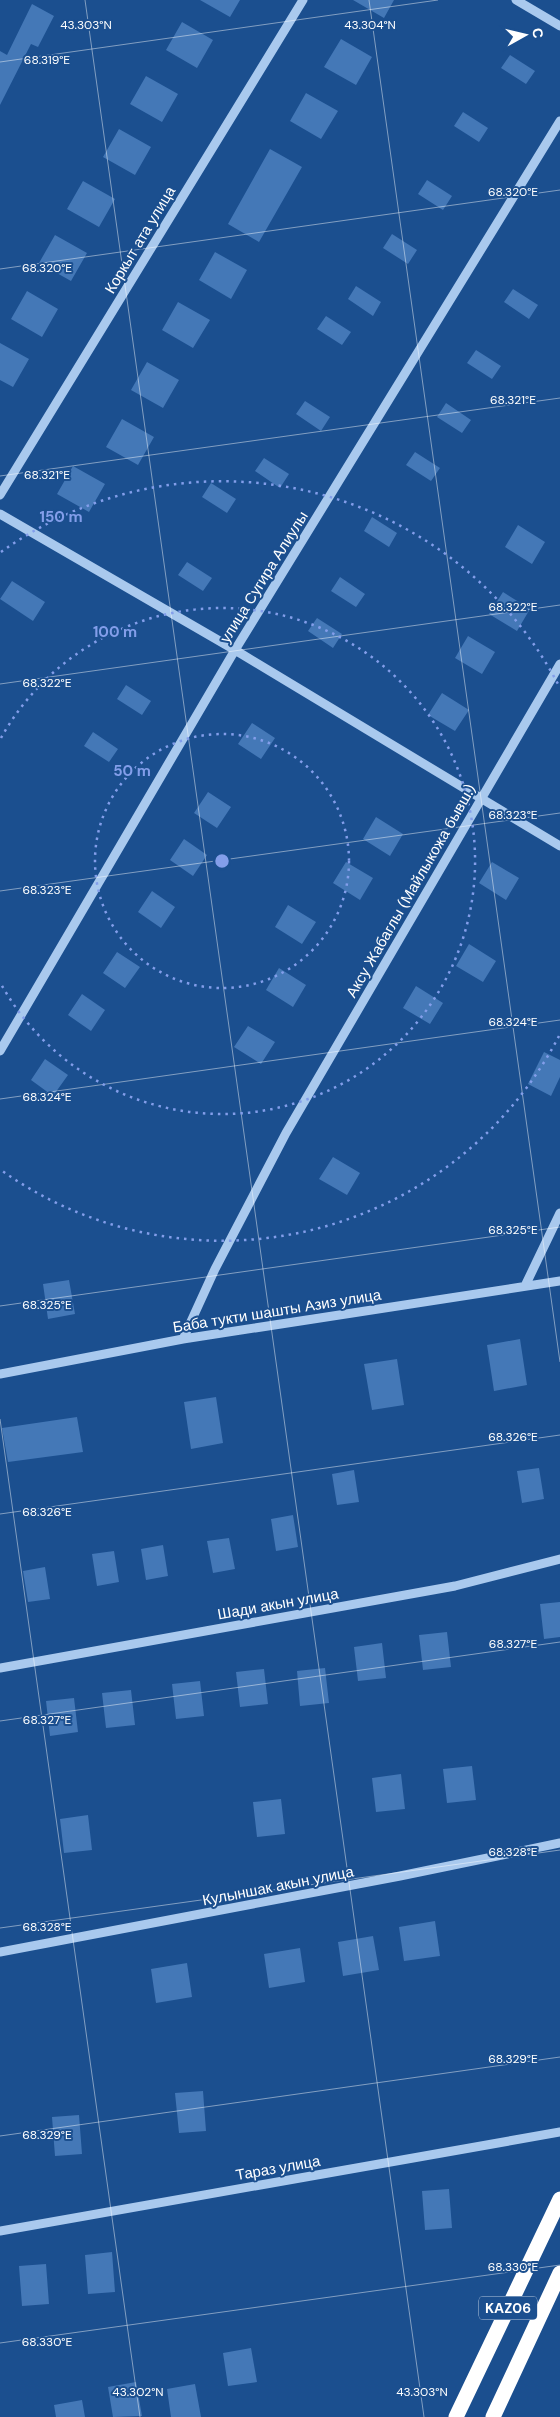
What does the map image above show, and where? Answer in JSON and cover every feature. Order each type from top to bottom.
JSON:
[{"type":"highway","name":"KАZ06","points":[[456,2417],[560,2199]]},
{"type":"highway","name":"KАZ06","points":[[493,2417],[560,2273]]},
{"type":"street","name":"Коркыт ата улица","points":[[0,495],[303,0]]},
{"type":"street","points":[[516,0],[560,26]]},
{"type":"street","name":"улица Сугира Алиулы","points":[[0,1051],[235,650],[560,121]]},
{"type":"street","points":[[0,514],[235,650],[560,846]]},
{"type":"street","name":"Аксу Жабаглы (Майлыкожа бывш.)","points":[[183,1339],[215,1269],[286,1133],[560,664]]},
{"type":"street","points":[[525,1286],[560,1213]]},
{"type":"street","name":"Баба тукти шашты Азиз улица","points":[[0,1374],[183,1339],[560,1281]]},
{"type":"street","name":"Шади акын улица","points":[[0,1668],[455,1586],[560,1559]]},
{"type":"street","name":"Кулыншак акын улица","points":[[0,1952],[400,1876],[560,1843]]},
{"type":"street","name":"Тараз улица","points":[[0,2231],[560,2132]]},
{"type":"building","points":[[200,0],[240,0],[230,17]]},
{"type":"building","points":[[353,0],[394,0],[384,18]]},
{"type":"building","points":[[32,4],[54,16],[38,47],[31,44],[0,105],[0,51],[7,55]]},
{"type":"building","points":[[182,22],[213,40],[197,68],[166,50]]},
{"type":"building","points":[[341,39],[372,57],[356,85],[324,67]]},
{"type":"building","points":[[510,55],[535,71],[526,84],[501,68]]},
{"type":"building","points":[[146,76],[178,94],[162,122],[130,104]]},
{"type":"building","points":[[306,93],[338,111],[321,139],[290,121]]},
{"type":"building","points":[[463,112],[488,128],[479,142],[454,126]]},
{"type":"building","points":[[119,129],[151,147],[135,175],[103,157]]},
{"type":"building","points":[[270,149],[302,167],[259,242],[228,224]]},
{"type":"building","points":[[427,180],[452,196],[443,210],[418,194]]},
{"type":"building","points":[[83,181],[115,199],[99,227],[67,209]]},
{"type":"building","points":[[392,234],[417,250],[408,264],[383,248]]},
{"type":"building","points":[[55,235],[87,253],[71,281],[39,263]]},
{"type":"building","points":[[215,252],[247,270],[231,299],[199,280]]},
{"type":"building","points":[[356,286],[381,302],[373,316],[348,299]]},
{"type":"building","points":[[513,289],[538,305],[529,319],[504,302]]},
{"type":"building","points":[[27,291],[58,309],[42,337],[11,319]]},
{"type":"building","points":[[178,302],[210,320],[193,348],[162,330]]},
{"type":"building","points":[[326,316],[351,332],[342,345],[317,329]]},
{"type":"building","points":[[0,343],[29,359],[13,387],[0,380]]},
{"type":"building","points":[[476,350],[501,366],[492,379],[467,363]]},
{"type":"building","points":[[147,362],[179,380],[163,408],[131,390]]},
{"type":"building","points":[[305,401],[330,417],[321,431],[296,414]]},
{"type":"building","points":[[446,403],[471,420],[462,433],[437,417]]},
{"type":"building","points":[[122,419],[154,437],[138,465],[106,447]]},
{"type":"building","points":[[415,452],[440,468],[431,481],[406,465]]},
{"type":"building","points":[[264,458],[289,474],[280,488],[255,471]]},
{"type":"building","points":[[73,466],[105,484],[89,512],[57,494]]},
{"type":"building","points":[[211,483],[236,499],[227,513],[202,497]]},
{"type":"building","points":[[372,517],[397,533],[389,547],[364,531]]},
{"type":"building","points":[[518,525],[545,542],[532,564],[505,547]]},
{"type":"building","points":[[187,562],[212,578],[203,591],[178,575]]},
{"type":"building","points":[[340,577],[365,594],[356,607],[331,591]]},
{"type":"building","points":[[12,581],[45,602],[33,621],[0,599]]},
{"type":"building","points":[[503,592],[530,609],[517,631],[489,614]]},
{"type":"building","points":[[317,618],[342,634],[333,648],[308,631]]},
{"type":"building","points":[[468,636],[495,652],[482,674],[455,658]]},
{"type":"building","points":[[126,685],[151,701],[142,715],[117,699]]},
{"type":"building","points":[[442,693],[469,710],[455,731],[428,715]]},
{"type":"building","points":[[252,723],[275,738],[261,759],[238,744]]},
{"type":"building","points":[[93,732],[118,749],[109,762],[84,746]]},
{"type":"building","points":[[208,792],[231,807],[217,828],[194,813]]},
{"type":"building","points":[[376,817],[403,834],[390,856],[363,839]]},
{"type":"building","points":[[184,839],[207,855],[193,876],[170,860]]},
{"type":"building","points":[[346,862],[373,878],[360,900],[333,883]]},
{"type":"building","points":[[492,862],[519,878],[506,900],[479,883]]},
{"type":"building","points":[[152,891],[175,907],[161,928],[138,912]]},
{"type":"building","points":[[288,905],[316,922],[302,944],[275,927]]},
{"type":"building","points":[[469,944],[496,961],[483,982],[456,966]]},
{"type":"building","points":[[117,952],[140,967],[125,988],[103,973]]},
{"type":"building","points":[[279,968],[306,985],[293,1007],[266,990]]},
{"type":"building","points":[[416,986],[443,1003],[430,1024],[403,1008]]},
{"type":"building","points":[[82,994],[105,1010],[91,1031],[68,1015]]},
{"type":"building","points":[[248,1026],[275,1042],[261,1064],[234,1047]]},
{"type":"building","points":[[544,1052],[560,1060],[560,1077],[551,1096],[528,1084]]},
{"type":"building","points":[[45,1059],[68,1075],[53,1096],[31,1080]]},
{"type":"building","points":[[333,1157],[360,1173],[347,1195],[319,1179]]},
{"type":"building","points":[[69,1280],[75,1314],[48,1319],[43,1284]]},
{"type":"building","points":[[520,1339],[527,1385],[494,1391],[487,1345]]},
{"type":"building","points":[[397,1359],[404,1405],[372,1410],[364,1364]]},
{"type":"building","points":[[216,1397],[223,1443],[191,1449],[184,1402]]},
{"type":"building","points":[[77,1417],[83,1452],[8,1462],[2,1428]]},
{"type":"building","points":[[539,1468],[544,1499],[522,1503],[517,1471]]},
{"type":"building","points":[[354,1470],[359,1502],[337,1505],[332,1474]]},
{"type":"building","points":[[293,1515],[298,1547],[276,1551],[271,1519]]},
{"type":"building","points":[[229,1538],[235,1569],[213,1573],[207,1541]]},
{"type":"building","points":[[163,1545],[168,1576],[146,1580],[141,1549]]},
{"type":"building","points":[[114,1551],[119,1582],[97,1586],[92,1554]]},
{"type":"building","points":[[45,1567],[50,1599],[28,1602],[23,1571]]},
{"type":"building","points":[[560,1602],[560,1637],[544,1639],[540,1604]]},
{"type":"building","points":[[447,1632],[451,1667],[423,1670],[419,1635]]},
{"type":"building","points":[[382,1643],[386,1678],[358,1681],[354,1647]]},
{"type":"building","points":[[325,1668],[329,1703],[300,1706],[297,1671]]},
{"type":"building","points":[[264,1669],[268,1704],[240,1707],[236,1672]]},
{"type":"building","points":[[200,1681],[204,1716],[176,1719],[172,1684]]},
{"type":"building","points":[[131,1690],[135,1725],[106,1728],[102,1693]]},
{"type":"building","points":[[74,1698],[78,1732],[50,1736],[46,1701]]},
{"type":"building","points":[[472,1766],[476,1800],[447,1803],[443,1769]]},
{"type":"building","points":[[401,1774],[405,1809],[376,1812],[372,1778]]},
{"type":"building","points":[[281,1799],[285,1834],[257,1837],[253,1802]]},
{"type":"building","points":[[88,1815],[92,1850],[64,1853],[60,1819]]},
{"type":"building","points":[[435,1921],[440,1956],[404,1961],[399,1927]]},
{"type":"building","points":[[373,1936],[379,1970],[343,1976],[338,1942]]},
{"type":"building","points":[[300,1948],[305,1982],[269,1988],[264,1954]]},
{"type":"building","points":[[187,1963],[192,1997],[156,2003],[151,1969]]},
{"type":"building","points":[[203,2091],[206,2131],[179,2133],[175,2093]]},
{"type":"building","points":[[79,2115],[82,2154],[55,2156],[52,2117]]},
{"type":"building","points":[[449,2189],[452,2228],[425,2230],[422,2191]]},
{"type":"building","points":[[112,2252],[115,2292],[88,2294],[85,2255]]},
{"type":"building","points":[[46,2264],[49,2304],[22,2306],[19,2266]]},
{"type":"building","points":[[251,2348],[257,2382],[228,2386],[223,2353]]},
{"type":"building","points":[[136,2382],[142,2416],[113,2417],[108,2387]]},
{"type":"building","points":[[195,2384],[201,2417],[171,2417],[167,2389]]},
{"type":"building","points":[[82,2400],[85,2417],[56,2417],[54,2405]]}]
